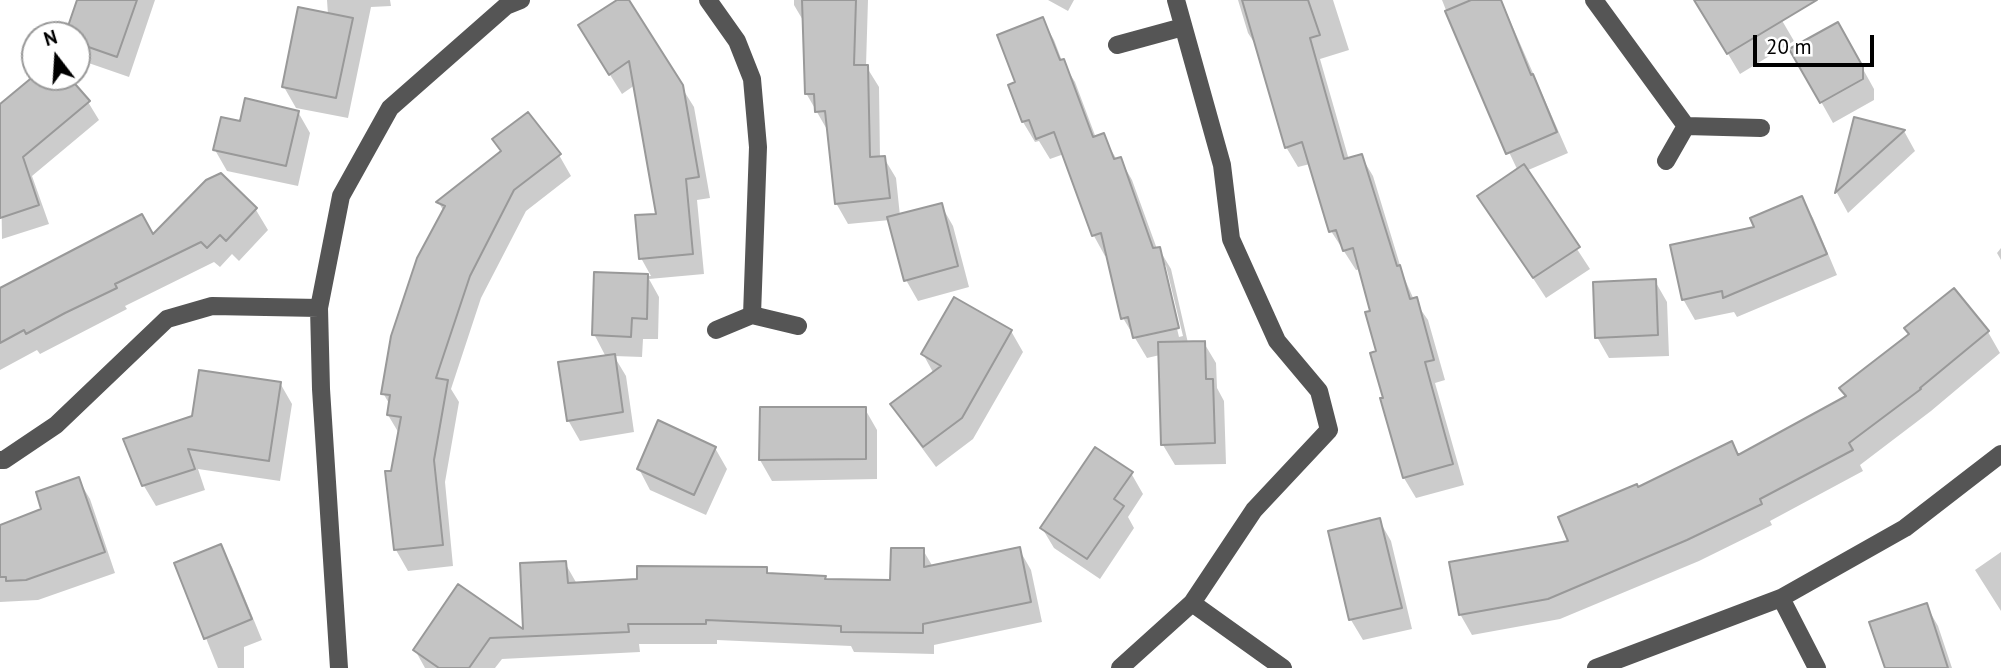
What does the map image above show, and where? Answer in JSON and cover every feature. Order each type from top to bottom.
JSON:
[{"type":"street","points":[[708,0],[737,41],[752,79],[758,147],[752,315]]},
{"type":"street","points":[[1121,668],[1192,603],[1254,510],[1329,430],[1320,391],[1276,341],[1231,239],[1222,164],[1176,0]]},
{"type":"street","points":[[1594,0],[1686,126]]},
{"type":"street","points":[[340,668],[321,389],[319,309],[341,196],[390,108],[510,2]]},
{"type":"street","points":[[1117,45],[1183,27]]},
{"type":"street","points":[[1686,126],[1761,128]]},
{"type":"street","points":[[1666,161],[1686,126]]},
{"type":"street","points":[[0,460],[4,460],[56,425],[167,319],[212,306],[319,309]]},
{"type":"street","points":[[716,330],[752,315],[798,326]]},
{"type":"street","points":[[1596,668],[1782,598],[1905,528],[2001,454]]},
{"type":"street","points":[[1782,598],[1817,668]]},
{"type":"street","points":[[1192,603],[1283,668]]},
{"type":"building","points":[[77,0],[137,0],[117,57],[91,48],[91,21],[70,21]]},
{"type":"building","points":[[617,0],[629,0],[683,85],[699,177],[686,179],[693,254],[639,259],[635,215],[656,214],[629,61],[609,75],[578,25]]},
{"type":"building","points":[[802,0],[856,0],[854,65],[868,65],[870,157],[885,156],[890,198],[835,204],[825,111],[815,112],[814,94],[805,94]]},
{"type":"building","points":[[1242,0],[1308,0],[1320,35],[1310,38],[1344,159],[1362,154],[1397,266],[1400,265],[1410,299],[1417,297],[1434,360],[1425,362],[1453,464],[1403,478],[1370,353],[1376,351],[1365,312],[1370,311],[1353,248],[1343,251],[1336,230],[1329,232],[1302,142],[1285,148]]},
{"type":"building","points":[[1471,0],[1501,0],[1557,132],[1506,154],[1445,11]]},
{"type":"building","points":[[1694,0],[1817,0],[1727,54]]},
{"type":"building","points":[[298,7],[353,18],[336,98],[282,87]]},
{"type":"building","points":[[1043,17],[1060,60],[1064,59],[1093,137],[1104,133],[1114,159],[1121,157],[1153,248],[1160,247],[1179,328],[1133,338],[1128,317],[1121,319],[1101,233],[1092,236],[1054,132],[1036,139],[1029,120],[1022,122],[1008,85],[1015,82],[997,35]]},
{"type":"building","points":[[1838,22],[1863,67],[1863,79],[1820,103],[1789,49]]},
{"type":"building","points":[[21,87],[21,91],[81,91],[90,101],[23,157],[39,205],[0,218],[0,104]]},
{"type":"building","points":[[245,98],[299,111],[286,166],[213,150],[221,117],[240,121]]},
{"type":"building","points":[[528,112],[561,154],[514,190],[470,276],[436,378],[448,380],[434,460],[443,545],[394,550],[385,471],[391,471],[401,417],[387,415],[390,395],[381,394],[391,336],[417,258],[445,206],[436,202],[501,151],[492,139]]},
{"type":"building","points":[[1854,117],[1905,130],[1835,193]]},
{"type":"building","points":[[1524,164],[1580,247],[1533,278],[1477,196]]},
{"type":"building","points":[[221,173],[257,208],[226,241],[220,235],[207,248],[201,242],[115,284],[117,288],[26,334],[24,330],[0,343],[0,288],[142,214],[153,234],[206,180]]},
{"type":"building","points":[[1802,196],[1827,254],[1723,298],[1722,291],[1682,300],[1670,245],[1754,227],[1750,218]]},
{"type":"building","points":[[942,203],[958,266],[904,281],[887,217]]},
{"type":"building","points":[[594,272],[648,274],[647,319],[632,318],[631,337],[592,335]]},
{"type":"building","points":[[1656,279],[1658,335],[1595,338],[1593,282]]},
{"type":"building","points":[[1954,288],[1989,331],[1921,389],[1849,443],[1853,450],[1760,499],[1762,504],[1687,540],[1548,599],[1459,615],[1449,562],[1568,541],[1558,517],[1637,484],[1638,487],[1732,441],[1738,455],[1846,396],[1839,388],[1909,334],[1904,328]]},
{"type":"building","points":[[954,297],[1012,330],[962,418],[923,447],[890,404],[941,366],[921,354]]},
{"type":"building","points":[[1205,341],[1206,379],[1213,379],[1215,443],[1161,445],[1158,342]]},
{"type":"building","points":[[615,354],[623,412],[567,421],[558,362]]},
{"type":"building","points":[[199,370],[281,382],[269,461],[188,449],[195,469],[142,486],[123,439],[192,416]]},
{"type":"building","points":[[760,407],[866,407],[866,459],[759,460]]},
{"type":"building","points":[[658,420],[716,447],[694,495],[637,469]]},
{"type":"building","points":[[1095,447],[1133,472],[1114,499],[1124,506],[1087,559],[1040,528]]},
{"type":"building","points":[[79,477],[105,552],[26,580],[6,581],[6,577],[0,577],[0,525],[41,509],[36,492]]},
{"type":"building","points":[[1380,518],[1402,608],[1349,620],[1328,531]]},
{"type":"building","points":[[221,544],[252,619],[204,639],[174,563]]},
{"type":"building","points":[[1020,547],[1031,602],[923,624],[923,633],[841,632],[841,626],[706,620],[706,624],[628,624],[629,632],[490,638],[469,668],[439,668],[413,650],[458,584],[523,629],[520,563],[566,561],[568,583],[637,579],[637,566],[767,567],[767,573],[826,576],[825,579],[890,580],[891,548],[924,548],[924,567]]},
{"type":"building","points":[[1927,603],[1948,668],[1885,668],[1869,622]]}]
